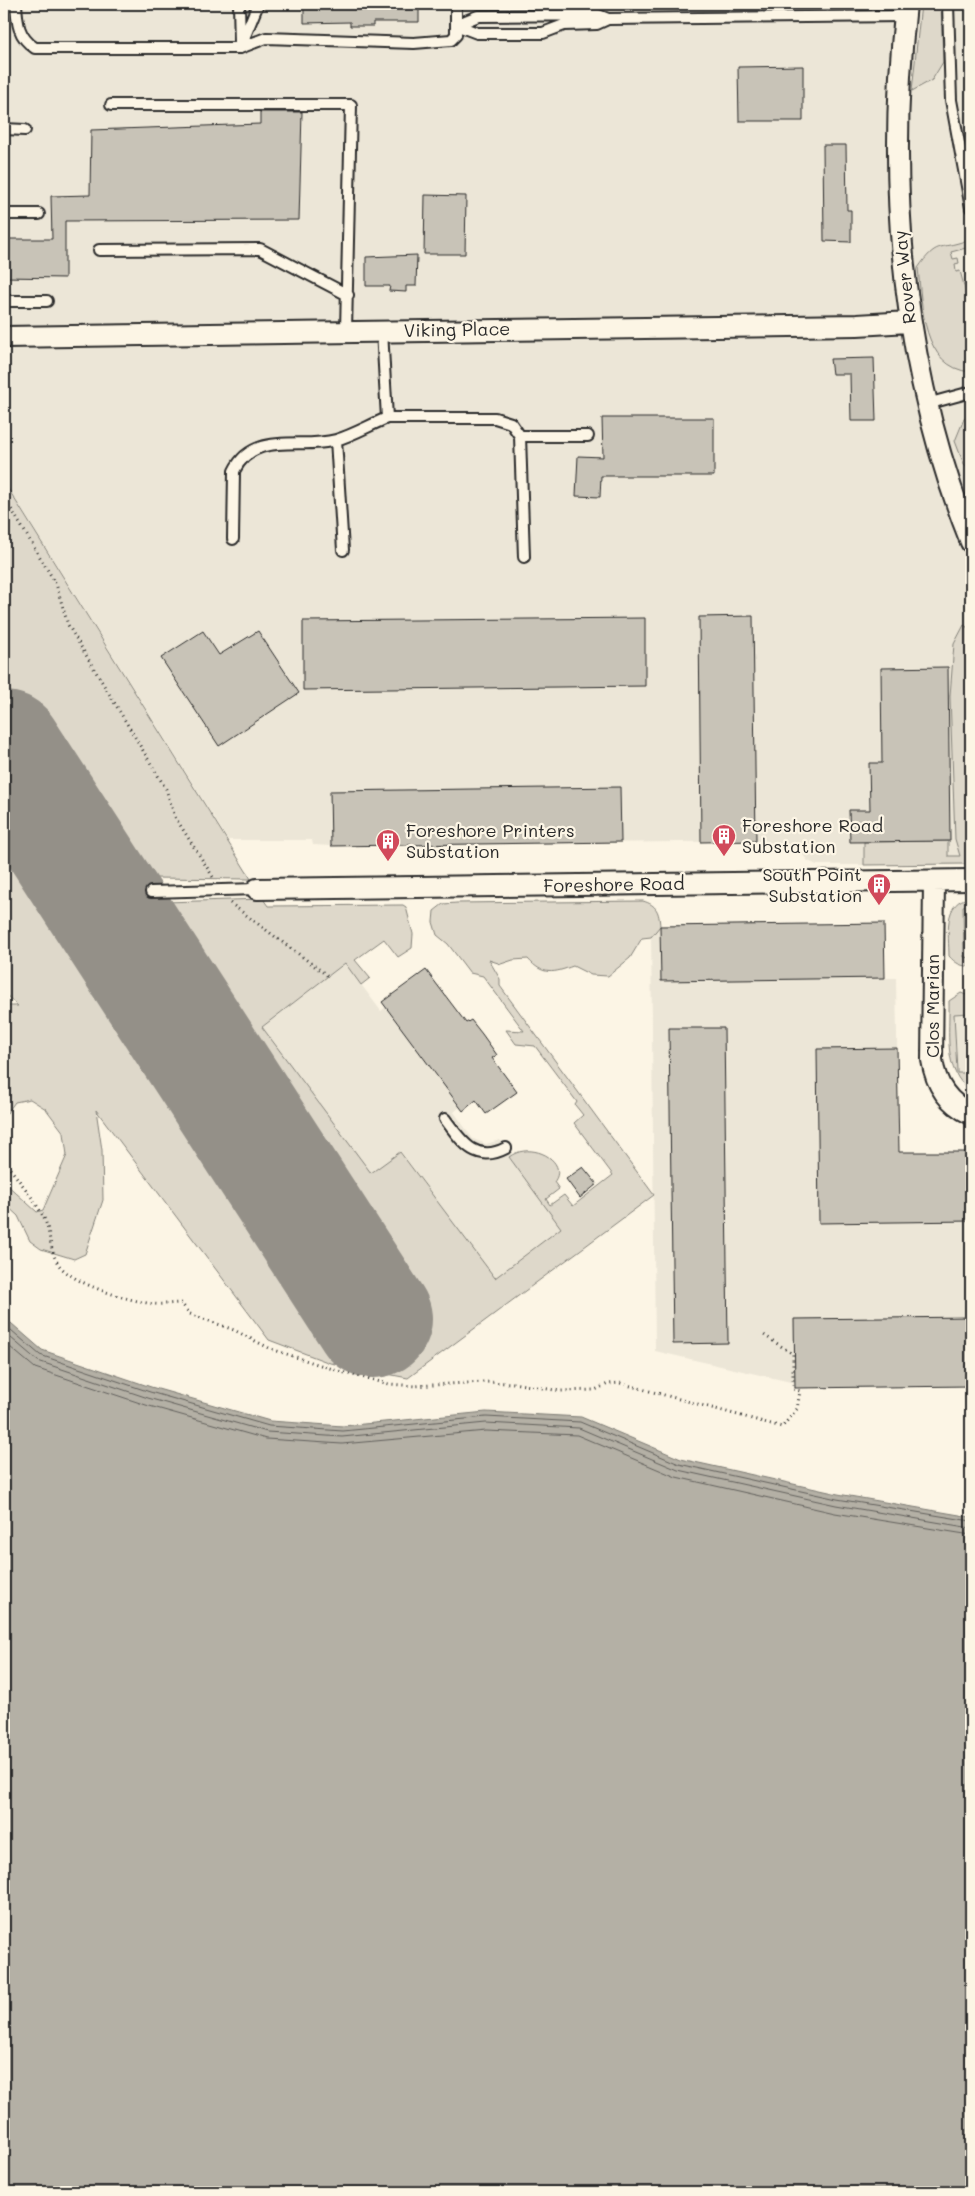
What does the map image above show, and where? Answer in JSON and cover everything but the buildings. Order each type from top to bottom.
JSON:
[{"type":"street","name":"Rover Way","points":[[905,10],[897,118],[897,184],[902,267],[910,322],[927,404],[969,532]]},
{"type":"street","name":"Viking Place","points":[[4,337],[857,325],[910,322]]},
{"type":"street","name":"Foreshore Road","points":[[257,889],[971,880]]},
{"type":"street","name":"Clos Marian","points":[[934,881],[932,1060],[934,1074],[938,1084],[951,1102],[971,1114]]},
{"type":"lane","points":[[16,4],[17,24],[26,42],[35,48],[240,48],[266,38],[414,43],[451,40],[456,35],[456,4]]},
{"type":"lane","points":[[239,4],[240,48]]},
{"type":"lane","points":[[240,48],[258,4]]},
{"type":"lane","points":[[948,4],[951,100],[971,208]]},
{"type":"lane","points":[[456,24],[478,16],[598,15],[608,19],[905,10]]},
{"type":"lane","points":[[456,24],[477,33],[543,33],[564,25],[598,24],[608,19]]},
{"type":"lane","points":[[111,106],[352,105],[346,331]]},
{"type":"lane","points":[[4,129],[25,130]]},
{"type":"lane","points":[[4,214],[39,214]]},
{"type":"lane","points":[[99,250],[260,249],[348,295]]},
{"type":"lane","points":[[4,301],[47,301]]},
{"type":"lane","points":[[382,331],[387,418]]},
{"type":"lane","points":[[927,404],[971,392]]},
{"type":"lane","points":[[233,539],[234,471],[239,461],[254,448],[273,444],[336,440],[387,418],[495,418],[511,423],[520,436],[524,557]]},
{"type":"lane","points":[[520,436],[588,436]]},
{"type":"lane","points":[[336,440],[343,550]]},
{"type":"lane","points":[[151,892],[257,889]]},
{"type":"lane","points":[[446,1119],[467,1146],[476,1151],[486,1154],[506,1148]]},
{"type":"path","points":[[4,503],[10,507],[56,584],[68,625],[166,788],[174,817],[230,903],[328,976]]},
{"type":"path","points":[[4,1161],[43,1217],[53,1254],[60,1266],[68,1273],[100,1290],[128,1298],[154,1304],[181,1303],[190,1314],[234,1330],[271,1349],[345,1373],[389,1384],[415,1386],[484,1382],[513,1383],[560,1391],[595,1390],[608,1384],[620,1383],[782,1427],[797,1409],[800,1392],[793,1389],[793,1354],[764,1335]]},
{"type":"shaded area","points":[[4,4],[971,4],[971,640],[966,856],[948,857],[948,841],[864,842],[864,865],[817,865],[808,861],[802,854],[801,845],[768,845],[767,841],[331,846],[313,845],[312,840],[228,840],[4,481]]},
{"type":"shaded area","points":[[921,4],[941,4],[943,62],[932,80],[912,91]]},
{"type":"shaded area","points":[[971,232],[971,257],[968,257],[966,248],[951,252],[953,259],[958,258],[959,263],[955,264],[956,272],[960,271],[966,293],[971,292],[971,372],[955,368],[943,359],[934,347],[924,316],[918,268],[934,250],[965,241]]},
{"type":"shaded area","points":[[971,412],[971,475],[963,462],[955,441],[964,419]]},
{"type":"shaded area","points":[[4,482],[251,879],[150,878],[165,902],[263,899],[268,906],[403,905],[406,907],[413,934],[412,948],[398,957],[384,939],[355,960],[370,978],[361,985],[345,963],[262,1027],[371,1173],[400,1152],[495,1278],[561,1228],[509,1157],[518,1152],[528,1151],[546,1155],[553,1160],[558,1174],[554,1182],[559,1189],[546,1199],[550,1205],[564,1195],[573,1206],[613,1175],[574,1123],[583,1115],[575,1105],[577,1102],[535,1046],[516,1044],[506,1030],[524,1031],[483,976],[470,973],[448,944],[437,935],[433,922],[434,911],[443,904],[457,903],[643,901],[654,907],[658,913],[660,926],[651,937],[642,938],[630,958],[608,976],[591,975],[573,966],[560,970],[544,971],[528,959],[513,960],[501,964],[489,960],[500,979],[500,986],[654,1195],[408,1378],[330,1363],[269,1340],[96,1110],[102,1150],[103,1200],[85,1254],[74,1259],[41,1249],[30,1241],[18,1216],[4,1203],[4,1182],[37,1212],[43,1210],[67,1155],[64,1133],[46,1109],[30,1099],[15,1102],[4,1117],[4,1006],[18,1006],[4,993]]},
{"type":"shaded area","points":[[964,625],[971,630],[971,871],[965,864],[864,865],[864,842],[948,841],[948,856],[960,856],[955,839],[950,696],[954,644]]},
{"type":"shaded area","points":[[971,898],[971,905],[963,906],[964,957],[971,958],[971,966],[965,966],[954,961],[949,956],[948,929],[951,912],[955,905],[962,900]]},
{"type":"shaded area","points":[[963,905],[971,905],[971,958],[964,958]]},
{"type":"shaded area","points":[[884,923],[885,978],[896,978],[899,1152],[971,1152],[971,1386],[795,1388],[795,1383],[655,1351],[651,926]]},
{"type":"shaded area","points":[[345,963],[381,1011],[386,1007],[460,1107],[454,1112],[473,1139],[486,1144],[500,1140],[512,1155],[509,1157],[562,1228],[495,1279],[401,1152],[371,1174],[262,1027]]},
{"type":"shaded area","points":[[971,966],[970,1080],[957,1073],[954,1014],[969,1013],[969,967]]},
{"type":"shaded area","points":[[961,993],[969,996],[969,1013],[954,1014],[957,1073],[969,1073],[971,1091],[955,1073],[950,1050],[949,1001]]},
{"type":"water","points":[[4,1317],[42,1350],[151,1387],[270,1421],[343,1426],[486,1412],[581,1417],[681,1459],[838,1494],[971,1517],[971,2192],[4,2192]]},
{"type":"runway","points":[[4,750],[373,1319]]},
{"type":"place","name":"Foreshore Road Substation","points":[[724,857]]},
{"type":"place","name":"Foreshore Printers Substation","points":[[388,862]]},
{"type":"place","name":"South Point Substation","points":[[879,906]]}]
